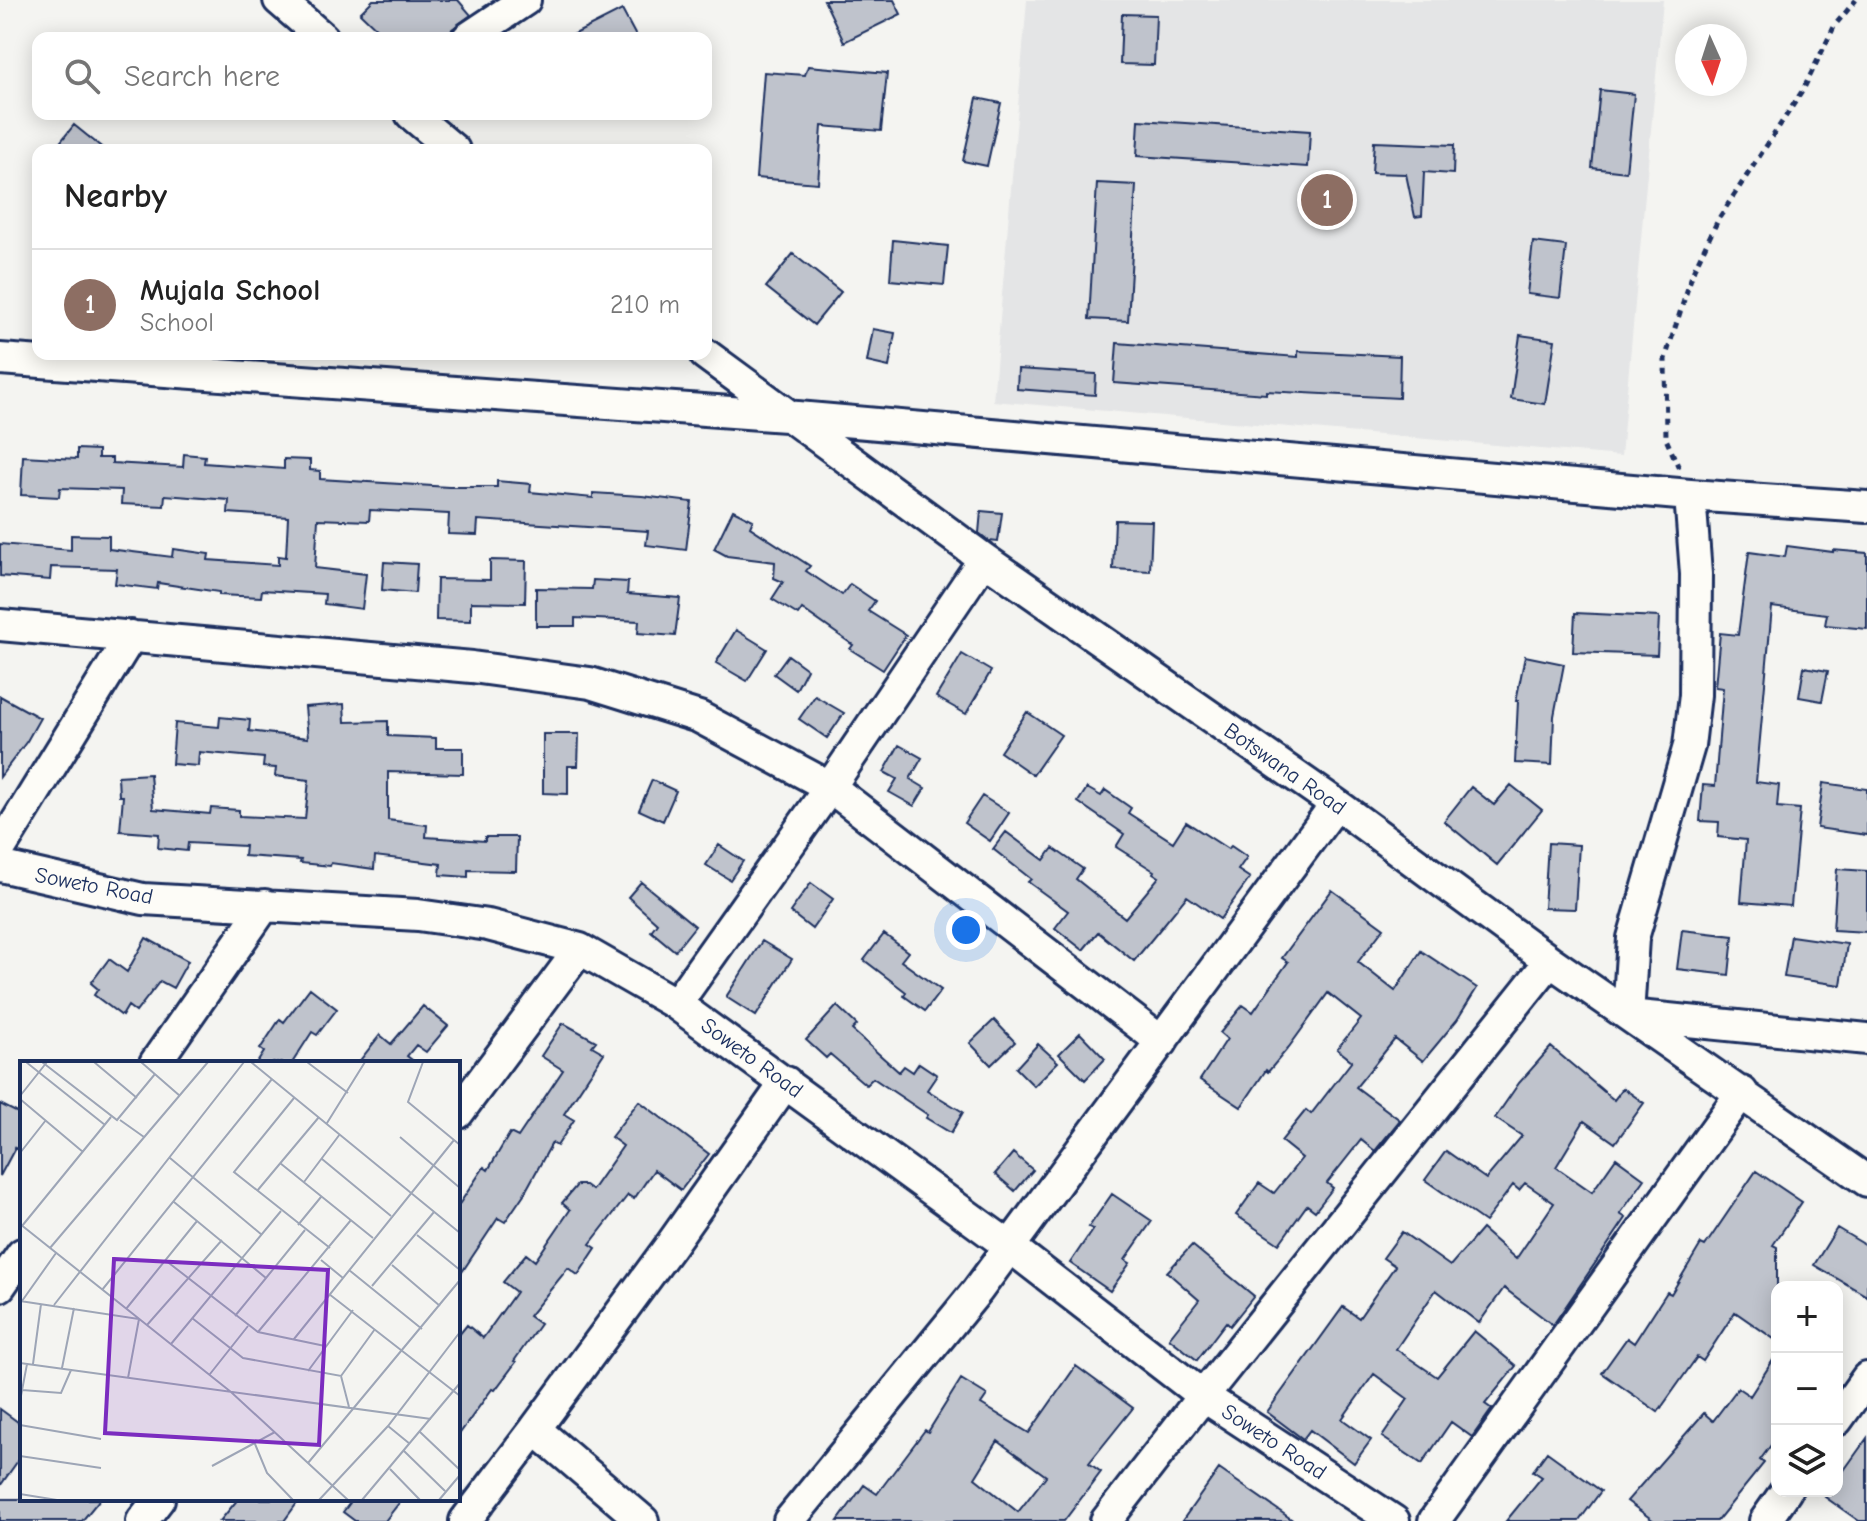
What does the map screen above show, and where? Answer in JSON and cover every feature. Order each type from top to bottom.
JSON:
[{"type":"street","points":[[279,0],[316,32]]},
{"type":"street","points":[[477,32],[525,0]]},
{"type":"street","points":[[418,120],[447,144]]},
{"type":"street","points":[[0,359],[786,416],[1690,495],[1867,507]]},
{"type":"street","name":"Botswana Road","points":[[712,359],[984,559],[1336,804],[1550,961],[1867,1181]]},
{"type":"street","points":[[1690,495],[1696,574],[1695,695],[1689,746],[1633,938],[1628,1015],[1867,1039]]},
{"type":"street","points":[[676,1004],[830,787],[984,559]]},
{"type":"street","points":[[0,625],[472,667],[590,683],[699,717],[830,787],[1162,1042]]},
{"type":"street","points":[[0,849],[131,636]]},
{"type":"street","points":[[789,1521],[938,1342],[1336,804]]},
{"type":"street","name":"Soweto Road","points":[[0,866],[143,899],[418,915],[488,925],[580,949],[676,1004],[1009,1246],[1203,1396],[1394,1521]]},
{"type":"street","points":[[156,1061],[265,905]]},
{"type":"street","points":[[460,1110],[580,949]]},
{"type":"street","points":[[1106,1521],[1550,961]]},
{"type":"street","points":[[465,1521],[670,1246],[786,1082]]},
{"type":"street","points":[[1434,1521],[1742,1092]]},
{"type":"street","points":[[0,1286],[20,1257]]},
{"type":"street","points":[[1843,1412],[1867,1378]]},
{"type":"street","points":[[535,1429],[643,1521]]},
{"type":"street","points":[[1765,1521],[1782,1497]]},
{"type":"street","points":[[142,1521],[157,1501]]},
{"type":"path","points":[[1690,495],[1666,439],[1665,359],[1694,269],[1719,218],[1803,90],[1835,25],[1856,0]]},
{"type":"shaded area","points":[[1027,0],[1663,0],[1621,456],[993,401]]},
{"type":"building","points":[[373,0],[458,0],[471,15],[451,32],[380,32],[360,13]]},
{"type":"building","points":[[824,0],[894,0],[901,14],[844,42]]},
{"type":"building","points":[[622,10],[634,32],[579,32]]},
{"type":"building","points":[[1122,14],[1156,15],[1154,65],[1120,64]]},
{"type":"building","points":[[808,66],[887,73],[881,131],[822,126],[818,183],[756,178],[764,72],[805,75]]},
{"type":"building","points":[[1600,90],[1634,94],[1626,172],[1592,168]]},
{"type":"building","points":[[977,98],[1001,103],[987,166],[963,161]]},
{"type":"building","points":[[1139,120],[1310,131],[1308,167],[1137,156]]},
{"type":"building","points":[[74,125],[98,144],[59,144]]},
{"type":"building","points":[[1374,142],[1454,145],[1453,174],[1424,172],[1422,216],[1415,217],[1406,174],[1372,173]]},
{"type":"building","points":[[1097,183],[1136,185],[1128,321],[1089,319]]},
{"type":"building","points":[[893,240],[948,246],[944,285],[890,280]]},
{"type":"building","points":[[1533,242],[1566,246],[1560,298],[1527,294]]},
{"type":"building","points":[[793,254],[841,292],[814,325],[766,287]]},
{"type":"building","points":[[873,329],[895,333],[889,367],[867,362]]},
{"type":"building","points":[[1520,335],[1555,340],[1545,404],[1511,399]]},
{"type":"building","points":[[1117,343],[1298,357],[1298,351],[1400,356],[1399,398],[1266,391],[1266,394],[1114,383]]},
{"type":"building","points":[[1018,369],[1096,374],[1095,395],[1017,389]]},
{"type":"building","points":[[77,449],[98,450],[98,458],[112,458],[112,463],[183,467],[184,454],[205,456],[204,463],[284,469],[284,459],[310,460],[310,470],[320,471],[320,479],[449,487],[497,487],[497,481],[531,484],[530,492],[593,498],[593,493],[642,496],[692,502],[686,550],[646,545],[648,531],[478,520],[477,535],[448,534],[449,514],[370,510],[369,521],[318,519],[315,568],[366,574],[362,609],[324,604],[325,594],[262,590],[261,597],[219,595],[219,592],[158,583],[157,589],[115,584],[117,569],[51,567],[50,580],[0,576],[0,544],[71,550],[71,535],[109,536],[109,549],[172,557],[173,549],[209,554],[208,560],[278,565],[278,556],[286,557],[288,517],[228,513],[229,500],[165,495],[164,506],[121,504],[122,490],[60,488],[59,497],[21,495],[23,456],[77,459]]},
{"type":"building","points":[[733,510],[753,520],[750,527],[810,566],[806,571],[842,595],[850,584],[875,601],[868,611],[906,635],[883,670],[850,649],[853,645],[802,609],[798,615],[772,599],[783,582],[774,578],[775,562],[727,556],[714,549]]},
{"type":"building","points":[[981,511],[1002,513],[998,542],[989,541],[979,533]]},
{"type":"building","points":[[1115,520],[1152,521],[1150,571],[1113,569]]},
{"type":"building","points":[[1787,546],[1867,553],[1867,629],[1825,625],[1827,614],[1772,607],[1756,782],[1779,785],[1777,807],[1800,809],[1791,906],[1741,902],[1746,840],[1718,837],[1719,822],[1700,821],[1703,785],[1715,786],[1723,688],[1715,687],[1720,633],[1738,635],[1749,552],[1785,557]]},
{"type":"building","points":[[490,560],[526,561],[525,603],[471,602],[471,621],[436,620],[437,579],[490,580]]},
{"type":"building","points":[[384,562],[417,564],[415,593],[382,590]]},
{"type":"building","points":[[593,580],[628,582],[627,594],[680,598],[675,636],[638,633],[639,621],[575,618],[575,626],[536,626],[536,588],[592,589]]},
{"type":"building","points":[[1575,613],[1659,617],[1657,655],[1573,652]]},
{"type":"building","points":[[736,630],[767,649],[747,681],[716,663]]},
{"type":"building","points":[[962,654],[991,671],[966,714],[936,697]]},
{"type":"building","points":[[788,655],[807,669],[796,690],[774,674]]},
{"type":"building","points":[[1525,656],[1564,664],[1554,716],[1552,765],[1515,763],[1516,701]]},
{"type":"building","points":[[1804,667],[1828,671],[1822,701],[1799,697]]},
{"type":"building","points":[[0,696],[40,718],[0,777]]},
{"type":"building","points":[[815,696],[844,713],[827,738],[799,719]]},
{"type":"building","points":[[344,704],[345,722],[388,721],[388,736],[436,738],[436,748],[463,748],[463,774],[388,772],[388,820],[427,825],[426,837],[485,841],[485,837],[517,837],[516,871],[468,870],[468,877],[440,875],[441,864],[375,856],[374,869],[331,863],[330,866],[300,863],[301,860],[244,856],[245,846],[188,843],[187,851],[158,848],[159,834],[120,831],[123,796],[119,796],[118,776],[150,774],[153,809],[210,814],[211,808],[239,810],[239,816],[305,819],[309,780],[275,776],[276,768],[263,767],[264,758],[199,752],[198,766],[172,764],[175,723],[219,727],[220,717],[250,720],[249,731],[308,738],[305,707]]},
{"type":"building","points":[[1027,712],[1061,735],[1033,775],[1000,752]]},
{"type":"building","points":[[543,734],[579,734],[578,766],[568,766],[568,794],[543,793]]},
{"type":"building","points":[[899,745],[922,758],[910,779],[925,788],[914,806],[889,792],[897,779],[884,772]]},
{"type":"building","points":[[652,780],[676,791],[663,821],[639,810]]},
{"type":"building","points":[[1823,783],[1867,789],[1867,835],[1817,828]]},
{"type":"building","points":[[1511,785],[1542,810],[1497,865],[1444,821],[1471,787],[1494,805]]},
{"type":"building","points":[[1087,788],[1101,796],[1105,790],[1131,808],[1128,813],[1173,842],[1186,822],[1228,849],[1231,846],[1247,857],[1238,870],[1250,878],[1220,919],[1187,896],[1134,961],[1098,932],[1083,950],[1055,928],[1068,911],[1028,882],[1031,879],[993,849],[1006,832],[1044,860],[1053,848],[1083,869],[1076,879],[1125,918],[1159,877],[1116,847],[1124,834],[1078,802]]},
{"type":"building","points":[[982,796],[1009,813],[990,841],[964,823]]},
{"type":"building","points":[[1548,843],[1579,845],[1575,909],[1544,908]]},
{"type":"building","points":[[719,845],[743,861],[730,880],[706,865]]},
{"type":"building","points":[[1837,869],[1867,871],[1867,932],[1833,930]]},
{"type":"building","points":[[641,882],[695,926],[675,951],[651,931],[657,923],[628,897]]},
{"type":"building","points":[[811,883],[833,899],[812,929],[790,912]]},
{"type":"building","points":[[1332,890],[1384,928],[1358,962],[1395,991],[1421,951],[1477,988],[1457,1020],[1423,1061],[1395,1039],[1356,1087],[1400,1120],[1375,1151],[1361,1140],[1327,1183],[1333,1188],[1315,1211],[1307,1205],[1279,1244],[1236,1215],[1259,1183],[1274,1193],[1302,1158],[1281,1141],[1306,1110],[1311,1114],[1352,1061],[1337,1049],[1361,1019],[1328,993],[1289,1047],[1268,1072],[1266,1070],[1241,1107],[1200,1080],[1227,1039],[1220,1033],[1243,1005],[1253,1012],[1288,962],[1282,958]]},
{"type":"building","points":[[1682,930],[1733,936],[1729,975],[1677,969]]},
{"type":"building","points":[[884,934],[908,952],[901,961],[941,990],[925,1011],[864,960]]},
{"type":"building","points":[[1791,936],[1847,944],[1841,985],[1784,977]]},
{"type":"building","points":[[146,938],[188,961],[173,988],[160,981],[136,1012],[128,1006],[122,1016],[94,995],[98,989],[91,983],[109,959],[127,972]]},
{"type":"building","points":[[762,941],[792,959],[756,1016],[726,997]]},
{"type":"building","points":[[310,988],[337,1009],[317,1035],[312,1032],[293,1061],[258,1061],[264,1052],[260,1049],[280,1019],[284,1022]]},
{"type":"building","points":[[423,1006],[448,1026],[426,1052],[416,1045],[407,1056],[413,1061],[360,1061],[380,1035],[391,1044]]},
{"type":"building","points":[[837,1006],[857,1025],[852,1030],[899,1072],[904,1066],[913,1072],[919,1063],[937,1075],[927,1090],[963,1112],[951,1133],[873,1078],[866,1085],[830,1054],[826,1058],[806,1040]]},
{"type":"building","points":[[994,1020],[1015,1042],[991,1065],[970,1043]]},
{"type":"building","points":[[563,1023],[596,1041],[592,1046],[604,1053],[564,1114],[574,1120],[557,1146],[552,1143],[505,1222],[498,1218],[460,1275],[460,1203],[484,1167],[488,1170],[510,1133],[518,1137],[563,1070],[541,1056]]},
{"type":"building","points":[[1080,1033],[1105,1059],[1085,1080],[1059,1054]]},
{"type":"building","points":[[1038,1044],[1058,1062],[1034,1086],[1016,1068]]},
{"type":"building","points":[[1551,1047],[1614,1100],[1623,1088],[1644,1103],[1615,1143],[1584,1121],[1556,1167],[1592,1192],[1616,1158],[1645,1179],[1620,1214],[1626,1218],[1553,1325],[1504,1288],[1479,1323],[1436,1290],[1396,1349],[1437,1377],[1474,1331],[1516,1366],[1485,1404],[1492,1409],[1472,1437],[1451,1422],[1422,1464],[1382,1437],[1408,1399],[1374,1374],[1342,1419],[1371,1440],[1354,1463],[1310,1430],[1303,1439],[1267,1412],[1343,1307],[1359,1318],[1395,1266],[1383,1258],[1402,1232],[1450,1266],[1482,1229],[1516,1259],[1554,1203],[1525,1183],[1519,1190],[1513,1185],[1485,1222],[1425,1180],[1446,1151],[1486,1179],[1522,1136],[1495,1118],[1519,1083]]},
{"type":"building","points":[[639,1101],[709,1154],[681,1190],[654,1170],[634,1199],[628,1195],[590,1244],[596,1248],[578,1275],[568,1268],[529,1316],[540,1324],[516,1362],[460,1433],[460,1334],[467,1325],[483,1338],[516,1292],[503,1282],[526,1254],[535,1261],[570,1210],[562,1203],[577,1185],[585,1185],[592,1190],[623,1146],[611,1137]]},
{"type":"building","points":[[0,1104],[20,1114],[20,1151],[15,1148],[0,1176]]},
{"type":"building","points":[[1013,1153],[1033,1170],[1015,1191],[995,1174]]},
{"type":"building","points":[[1756,1171],[1802,1202],[1773,1245],[1777,1247],[1777,1281],[1771,1281],[1771,1337],[1735,1312],[1703,1361],[1697,1357],[1658,1412],[1602,1373],[1627,1338],[1634,1343],[1667,1292],[1671,1294],[1701,1244],[1705,1246]]},
{"type":"building","points":[[1112,1194],[1152,1221],[1125,1260],[1130,1263],[1110,1291],[1070,1263],[1093,1229],[1089,1227]]},
{"type":"building","points":[[1837,1228],[1867,1246],[1867,1296],[1843,1281],[1814,1265]]},
{"type":"building","points":[[1192,1245],[1254,1296],[1230,1326],[1226,1322],[1197,1360],[1169,1338],[1199,1300],[1167,1272]]},
{"type":"building","points":[[1771,1363],[1771,1445],[1760,1460],[1764,1463],[1717,1521],[1654,1521],[1627,1501],[1704,1413],[1713,1421],[1738,1388],[1750,1396]]},
{"type":"building","points":[[1076,1366],[1133,1408],[1089,1463],[1101,1472],[1064,1521],[838,1521],[864,1485],[877,1494],[925,1430],[928,1432],[961,1379],[987,1395],[981,1404],[1029,1433]],"holes":[[[998,1441],[1046,1476],[1018,1512],[975,1478]]]},
{"type":"building","points":[[0,1409],[20,1424],[20,1458],[0,1486]]},
{"type":"building","points":[[1867,1438],[1867,1521],[1859,1521],[1825,1497],[1843,1497],[1843,1472]]},
{"type":"building","points":[[1547,1452],[1601,1491],[1579,1521],[1506,1521],[1542,1477],[1533,1471]]},
{"type":"building","points":[[1219,1469],[1294,1521],[1182,1521]]},
{"type":"building","points":[[0,1499],[98,1501],[82,1521],[0,1521]]},
{"type":"building","points":[[236,1501],[299,1501],[284,1521],[220,1521]]},
{"type":"building","points":[[351,1501],[400,1501],[385,1521],[355,1521],[343,1512]]},
{"type":"place","name":"Mujala School","points":[[1327,200]]}]
